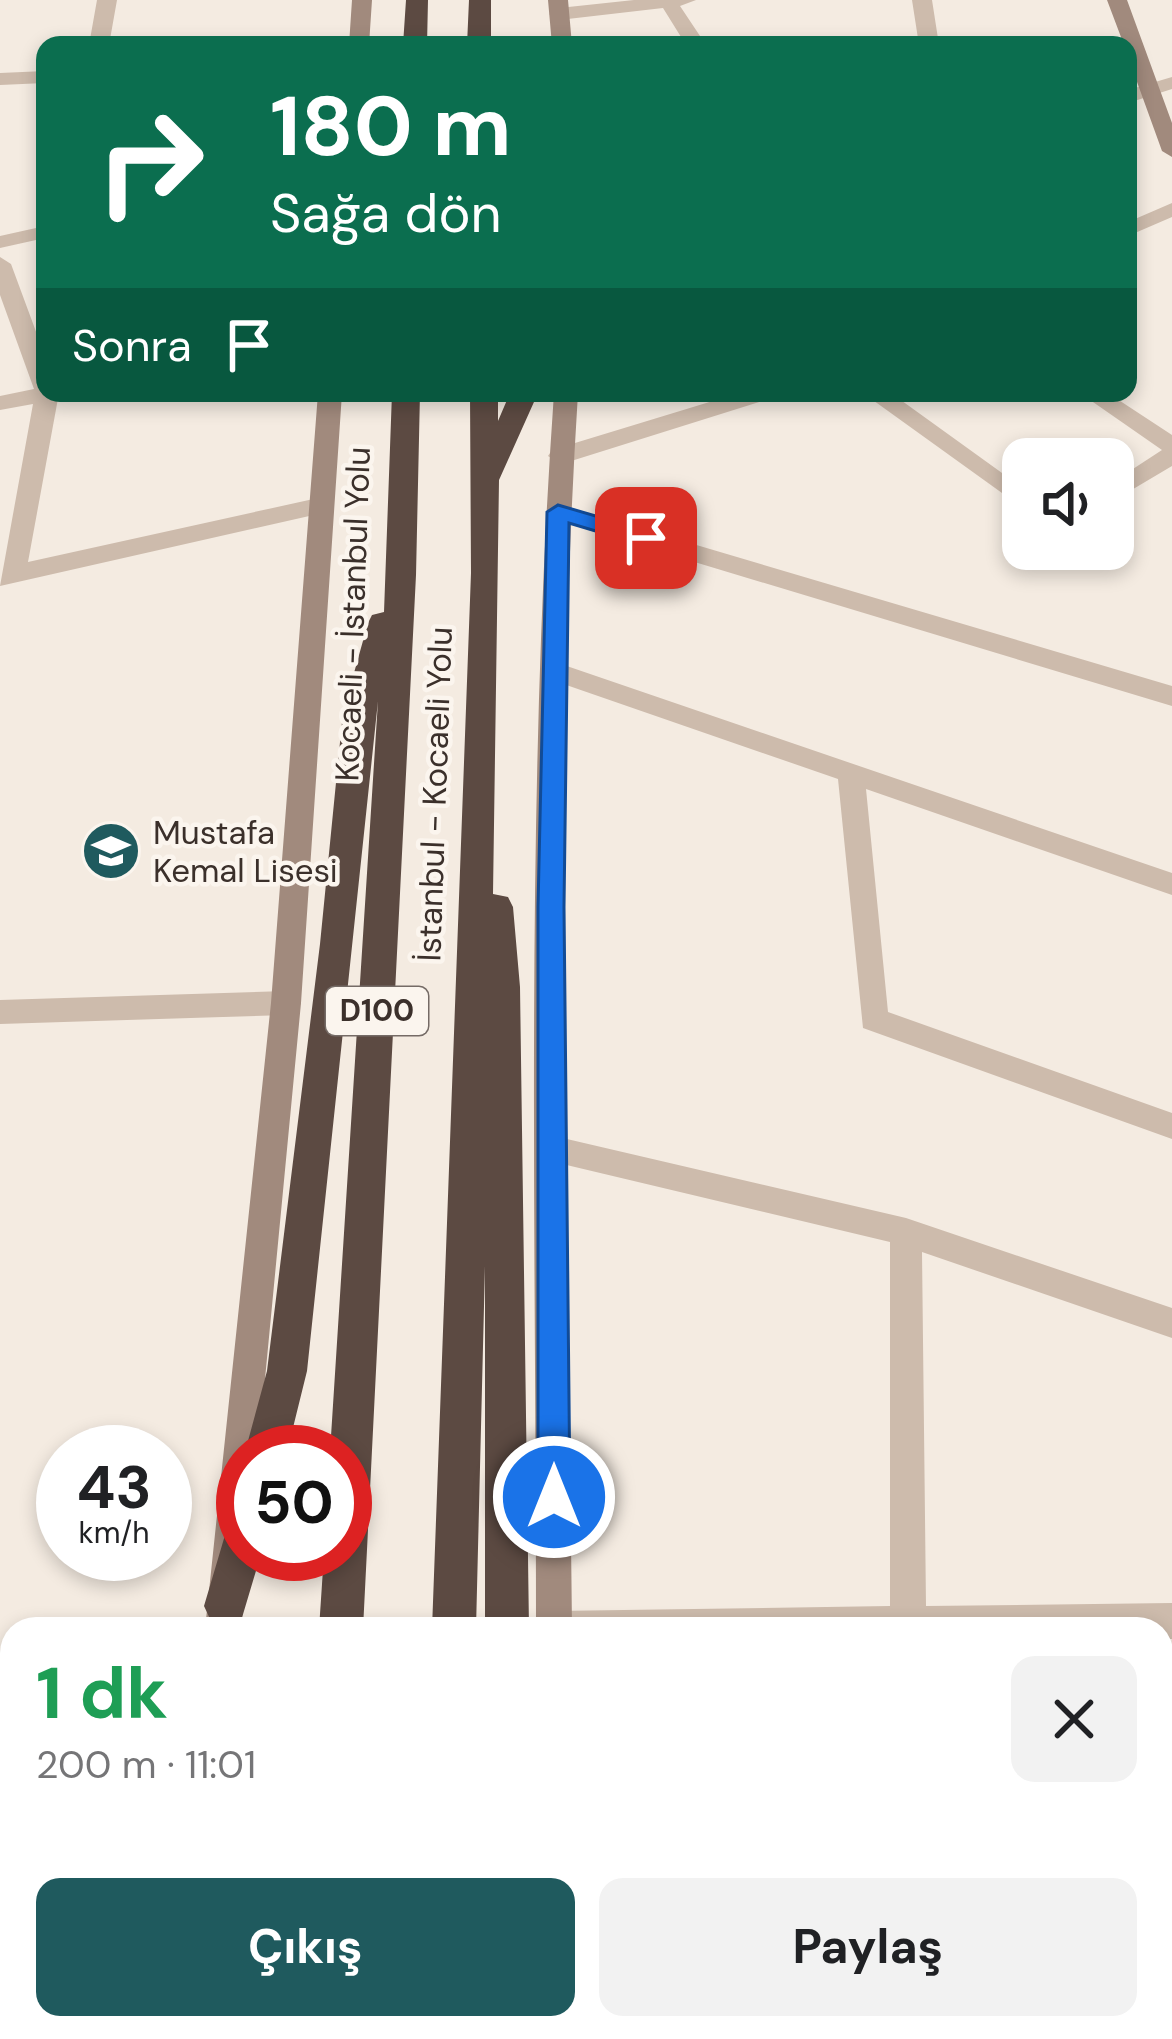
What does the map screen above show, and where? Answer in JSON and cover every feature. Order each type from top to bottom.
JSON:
[{"type":"highway","points":[[415,36],[416,0]]},
{"type":"highway","points":[[479,36],[480,0]]},
{"type":"highway","name":"Kocaeli - İstanbul Yolu","points":[[342,1617],[406,402]]},
{"type":"highway","name":"İstanbul - Kocaeli Yolu","points":[[454,1617],[482,725],[484,402]]},
{"type":"highway","points":[[485,487],[520,402]]},
{"type":"highway","points":[[273,1425],[287,1371],[338,944],[359,712],[401,550]]},
{"type":"highway","points":[[482,725],[502,987],[507,1617]]},
{"type":"highway","points":[[224,1617],[233,1581]]},
{"type":"main road","points":[[360,36],[362,0]]},
{"type":"main road","points":[[1118,0],[1131,36]]},
{"type":"main road","points":[[1137,53],[1172,151]]},
{"type":"main road","points":[[224,1617],[286,1003],[329,402]]},
{"type":"main road","points":[[554,1617],[551,907],[558,512],[565,402]]},
{"type":"street","points":[[101,36],[107,0]]},
{"type":"street","points":[[922,0],[928,36]]},
{"type":"street","points":[[559,7],[677,1],[692,36]]},
{"type":"street","points":[[0,80],[36,78]]},
{"type":"street","points":[[1137,94],[1172,83]]},
{"type":"street","points":[[1137,226],[1172,208]]},
{"type":"street","points":[[0,242],[36,234]]},
{"type":"street","points":[[0,264],[36,364]]},
{"type":"street","points":[[0,403],[36,394]]},
{"type":"street","points":[[44,402],[7,576],[318,506]]},
{"type":"street","points":[[560,456],[735,402]]},
{"type":"street","points":[[887,402],[1002,485]]},
{"type":"street","points":[[1106,402],[1172,446]]},
{"type":"street","points":[[1134,479],[1172,455]]},
{"type":"street","points":[[558,512],[1172,696]]},
{"type":"street","points":[[558,672],[1172,884]]},
{"type":"street","points":[[851,774],[874,1019],[1172,1126]]},
{"type":"street","points":[[0,1012],[286,1003]]},
{"type":"street","points":[[554,1149],[905,1232],[1172,1323]]},
{"type":"street","points":[[905,1232],[908,1617]]},
{"type":"place","name":"Mustafa Kemal Lisesi","points":[[111,851]]},
{"type":"route","points":[[554,1497],[551,907],[558,512],[646,538]]}]
